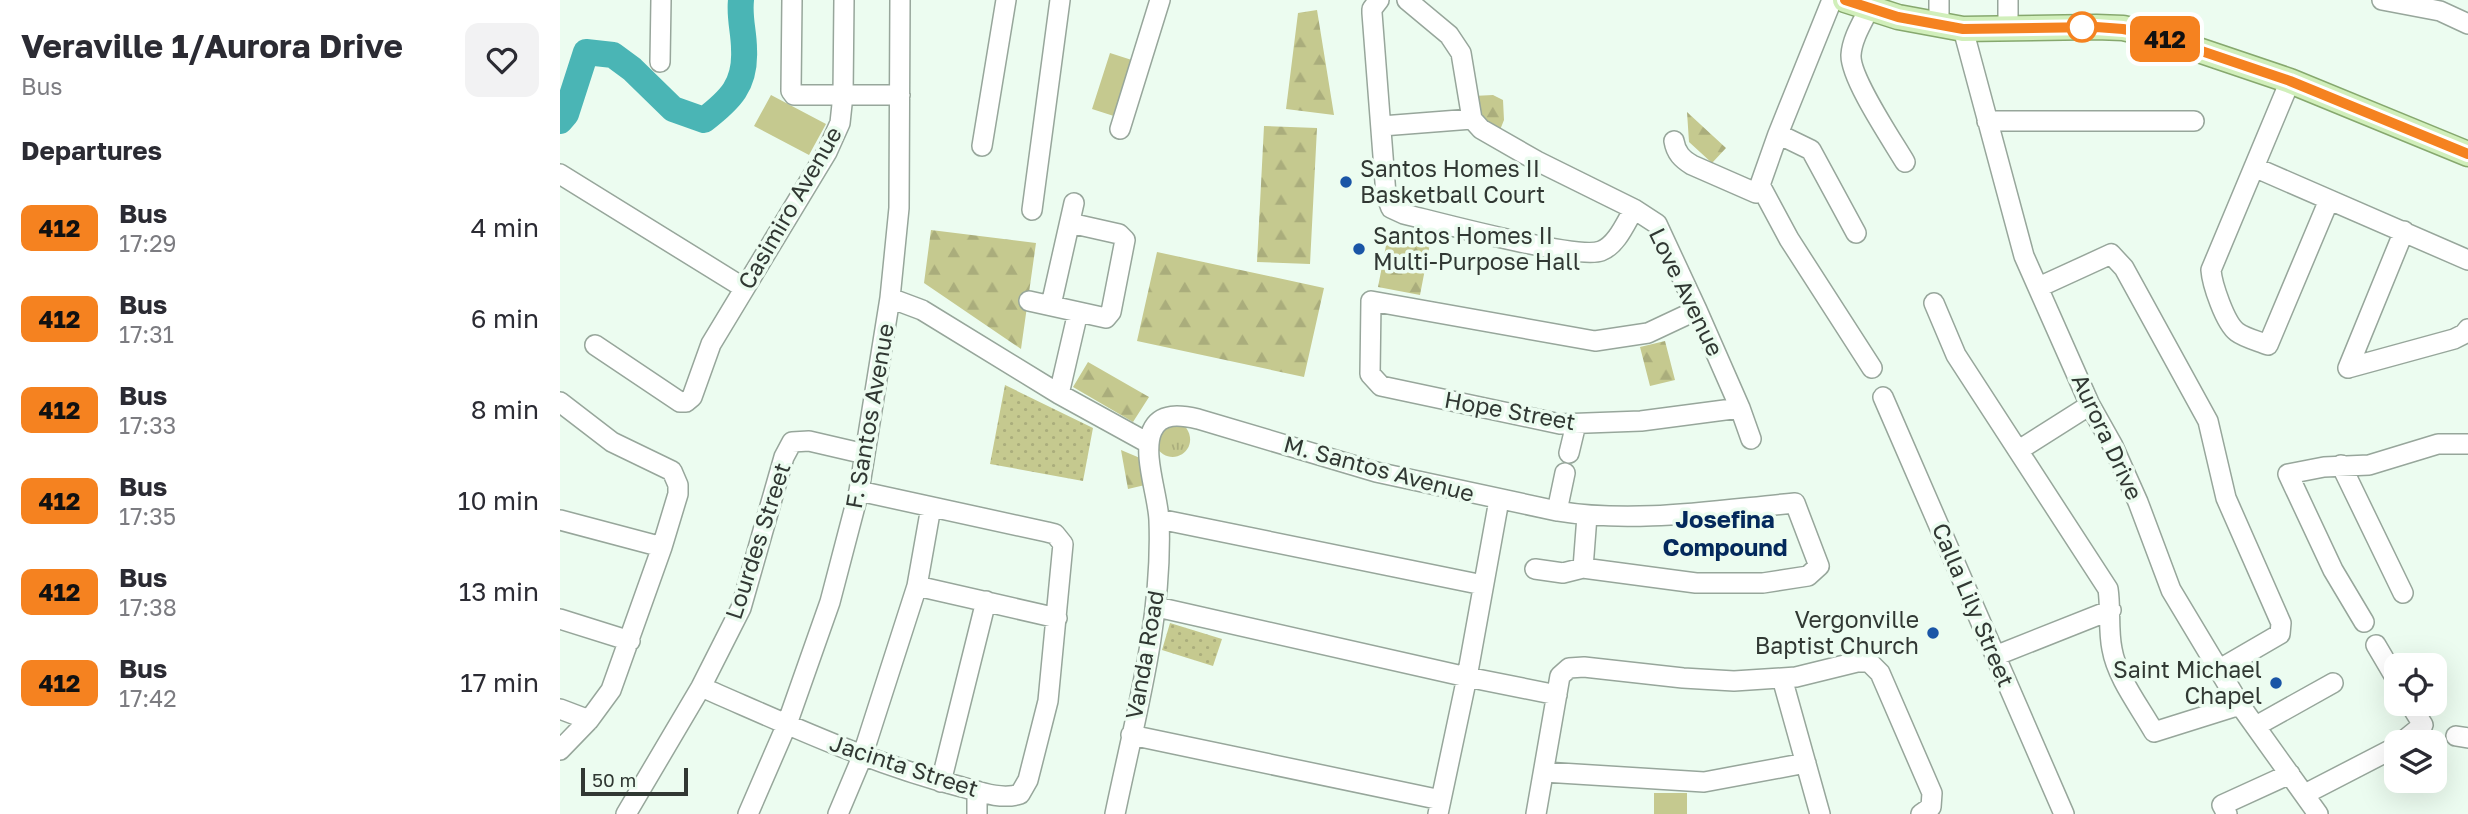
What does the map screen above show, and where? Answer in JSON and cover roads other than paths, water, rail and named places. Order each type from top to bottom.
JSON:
[{"type":"main road","points":[[1845,0],[1869,9],[1951,27],[2096,27],[2136,30],[2290,81],[2468,154]]},
{"type":"street","points":[[660,62],[661,0]]},
{"type":"street","points":[[792,0],[791,91],[794,94],[900,95]]},
{"type":"street","name":"Casimiro Avenue","points":[[595,345],[680,402],[686,402],[692,397],[711,344],[827,152],[840,123],[844,0]]},
{"type":"street","name":"F. Santos Avenue","points":[[748,814],[787,724],[830,602],[859,491],[890,298],[899,208],[900,0]]},
{"type":"street","points":[[982,146],[1006,0]]},
{"type":"street","points":[[1032,210],[1060,0]]},
{"type":"street","points":[[1120,129],[1160,0]]},
{"type":"street","points":[[1379,0],[1372,9],[1386,195],[1391,208],[1404,214],[1588,253],[1607,248],[1634,209]]},
{"type":"street","points":[[1382,126],[1472,119],[1461,53],[1449,35],[1408,0]]},
{"type":"street","points":[[1674,141],[1675,151],[1683,160],[1756,193],[1832,0]]},
{"type":"street","name":"Aurora Drive","points":[[1939,0],[1987,121],[2024,256],[2090,405],[2113,446],[2138,502],[2171,590],[2240,705],[2318,814]]},
{"type":"street","points":[[2008,0],[2008,29]]},
{"type":"street","points":[[2382,0],[2440,12],[2468,24]]},
{"type":"street","points":[[1869,9],[1851,54],[1853,72],[1905,162]]},
{"type":"street","points":[[2290,81],[2211,271],[2211,281],[2230,324],[2237,332],[2268,345],[2329,200]]},
{"type":"street","name":"Love Avenue","points":[[1472,119],[1481,129],[1537,161],[1634,209],[1657,224],[1740,408],[1751,439]]},
{"type":"street","points":[[1987,121],[2194,121]]},
{"type":"street","points":[[1778,134],[1811,150],[1856,233]]},
{"type":"street","points":[[2254,167],[2468,260]]},
{"type":"street","points":[[560,174],[744,288]]},
{"type":"street","points":[[1760,185],[1789,239],[1872,368]]},
{"type":"street","points":[[1029,301],[1106,318],[1109,316],[1125,240],[1119,234],[1072,213],[1051,305]]},
{"type":"street","points":[[2404,231],[2348,368],[2454,339],[2468,329]]},
{"type":"street","points":[[2039,287],[2111,254],[2123,268],[2208,421],[2226,498],[2281,622],[2280,634],[2218,670]]},
{"type":"street","points":[[890,298],[922,310],[1059,394],[1148,443]]},
{"type":"street","name":"Hope Street","points":[[1697,310],[1648,333],[1595,341],[1371,301],[1370,374],[1381,386],[1560,424],[1641,421],[1740,408]]},
{"type":"street","points":[[1934,303],[1953,351],[2108,589],[2115,660],[2154,732],[2240,705]]},
{"type":"street","points":[[1059,394],[1077,312]]},
{"type":"street","name":"Calla Lily Street","points":[[1883,397],[2064,814]]},
{"type":"street","points":[[560,402],[612,442],[672,471],[676,477],[678,494],[630,641],[611,690],[589,720],[560,750]]},
{"type":"street","points":[[2019,450],[2090,405]]},
{"type":"street","name":"M. Santos Avenue","points":[[1148,443],[1153,428],[1164,418],[1178,415],[1376,472],[1499,500],[1587,516],[1674,514],[1795,503],[1819,566],[1808,576],[1763,583],[1696,583],[1583,568]]},
{"type":"street","points":[[1569,453],[1576,424]]},
{"type":"street","name":"Lourdes Street","points":[[626,814],[701,687],[741,608],[784,457],[792,442],[809,440],[865,454]]},
{"type":"street","name":"Vanda Road","points":[[1115,814],[1157,607],[1159,519],[1148,443]]},
{"type":"street","points":[[2364,622],[2333,570],[2288,474],[2341,465],[2369,465],[2438,443],[2468,444]]},
{"type":"street","points":[[2341,465],[2403,593]]},
{"type":"street","points":[[1557,511],[1565,473]]},
{"type":"street","points":[[838,814],[862,757],[917,586],[931,507],[859,491]]},
{"type":"street","points":[[1131,735],[1440,807],[1499,500]]},
{"type":"street","name":"Jacinta Street","points":[[701,687],[862,757],[977,791],[1013,796],[1020,794],[1025,788],[1048,701],[1064,551],[1060,538],[1047,532],[931,507]]},
{"type":"street","points":[[1535,569],[1563,573],[1583,568],[1587,516]]},
{"type":"street","points":[[1159,519],[1483,585]]},
{"type":"street","points":[[560,520],[662,547]]},
{"type":"street","points":[[917,586],[1057,618]]},
{"type":"street","points":[[941,782],[986,601]]},
{"type":"street","points":[[1157,607],[1557,695]]},
{"type":"street","points":[[1995,656],[2111,610]]},
{"type":"street","points":[[560,619],[630,641]]},
{"type":"street","points":[[2376,645],[2384,659]]},
{"type":"street","points":[[1536,814],[1560,676],[1569,668],[1584,667],[1734,681],[1796,677],[1857,662],[1869,662],[1880,673],[1932,793],[1926,810]]},
{"type":"street","points":[[1782,678],[1820,814]]},
{"type":"street","points":[[2256,726],[2333,683]]},
{"type":"street","points":[[560,709],[589,720]]},
{"type":"street","points":[[2417,716],[2423,725],[2417,730]]},
{"type":"street","points":[[2305,794],[2384,753]]},
{"type":"street","points":[[1544,772],[1704,782],[1806,763]]},
{"type":"street","points":[[2227,814],[2222,805],[2290,774]]},
{"type":"street","points":[[976,814],[977,791]]},
{"type":"waterway","points":[[560,121],[566,114],[586,52],[613,55],[632,69],[673,109],[704,120],[722,106],[739,82],[744,62],[741,0]]},
{"type":"place","name":"Santos Homes II Basketball Court","points":[[1346,182]]},
{"type":"place","name":"Santos Homes II Multi-Purpose Hall","points":[[1359,249]]},
{"type":"place","name":"Vergonville Baptist Church","points":[[1933,633]]},
{"type":"place","name":"Saint Michael Chapel","points":[[2276,683]]},
{"type":"district","name":"Josefina Compound","points":[[1725,534]]}]
